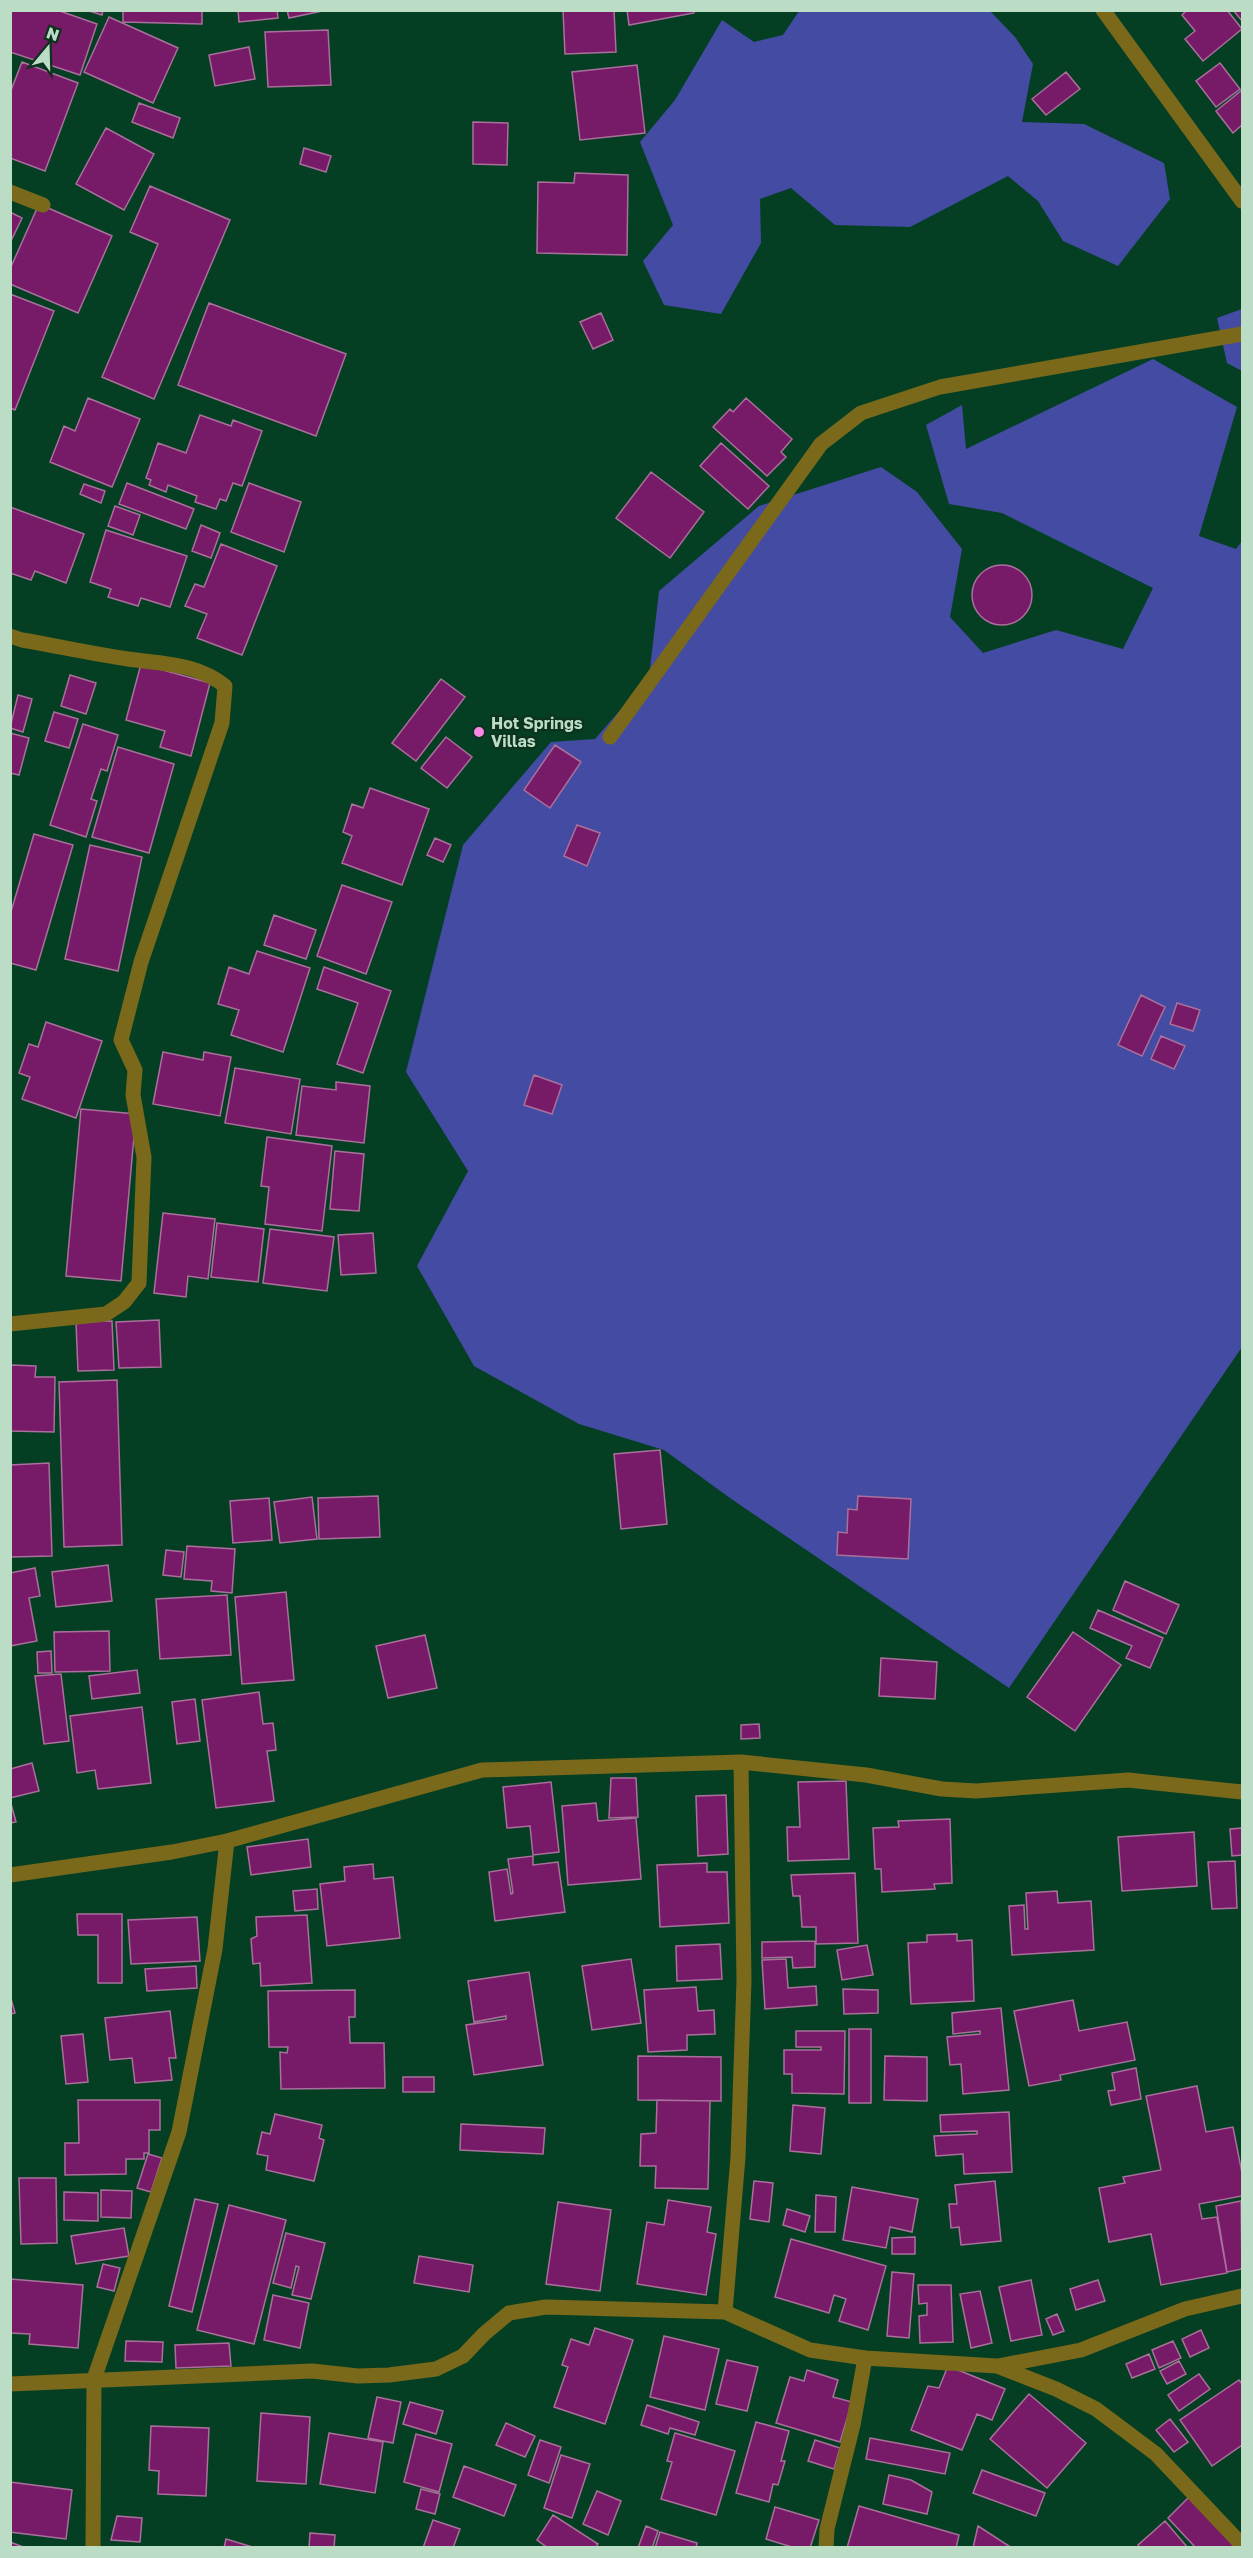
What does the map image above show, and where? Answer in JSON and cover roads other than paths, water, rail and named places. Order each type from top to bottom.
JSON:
[{"type":"street","points":[[1102,10],[1242,201]]},
{"type":"street","points":[[10,192],[43,205]]},
{"type":"street","points":[[610,737],[821,444],[861,413],[940,387],[1242,334]]},
{"type":"street","points":[[10,636],[107,655],[174,663],[210,674],[225,686],[222,723],[141,962],[122,1031],[121,1040],[135,1070],[133,1095],[144,1157],[139,1283],[124,1302],[106,1314],[10,1324]]},
{"type":"street","points":[[725,2312],[738,2157],[744,1993],[741,1762]]},
{"type":"street","points":[[10,1875],[36,1869],[172,1852],[227,1841],[482,1770],[741,1762],[867,1775],[976,1791],[1128,1780],[1242,1792]]},
{"type":"street","points":[[93,2547],[94,2379],[179,2132],[215,1949],[227,1841]]},
{"type":"street","points":[[10,2384],[312,2371],[358,2376],[389,2375],[436,2369],[463,2356],[509,2313],[546,2307],[725,2312],[810,2350],[865,2358],[998,2367],[1081,2350],[1185,2309],[1242,2296]]},
{"type":"street","points":[[826,2547],[827,2529],[853,2425],[865,2358]]},
{"type":"street","points":[[998,2367],[1056,2389],[1096,2409],[1156,2454],[1242,2545]]},
{"type":"place","name":"Hot Springs Villas","points":[[479,732]]}]
